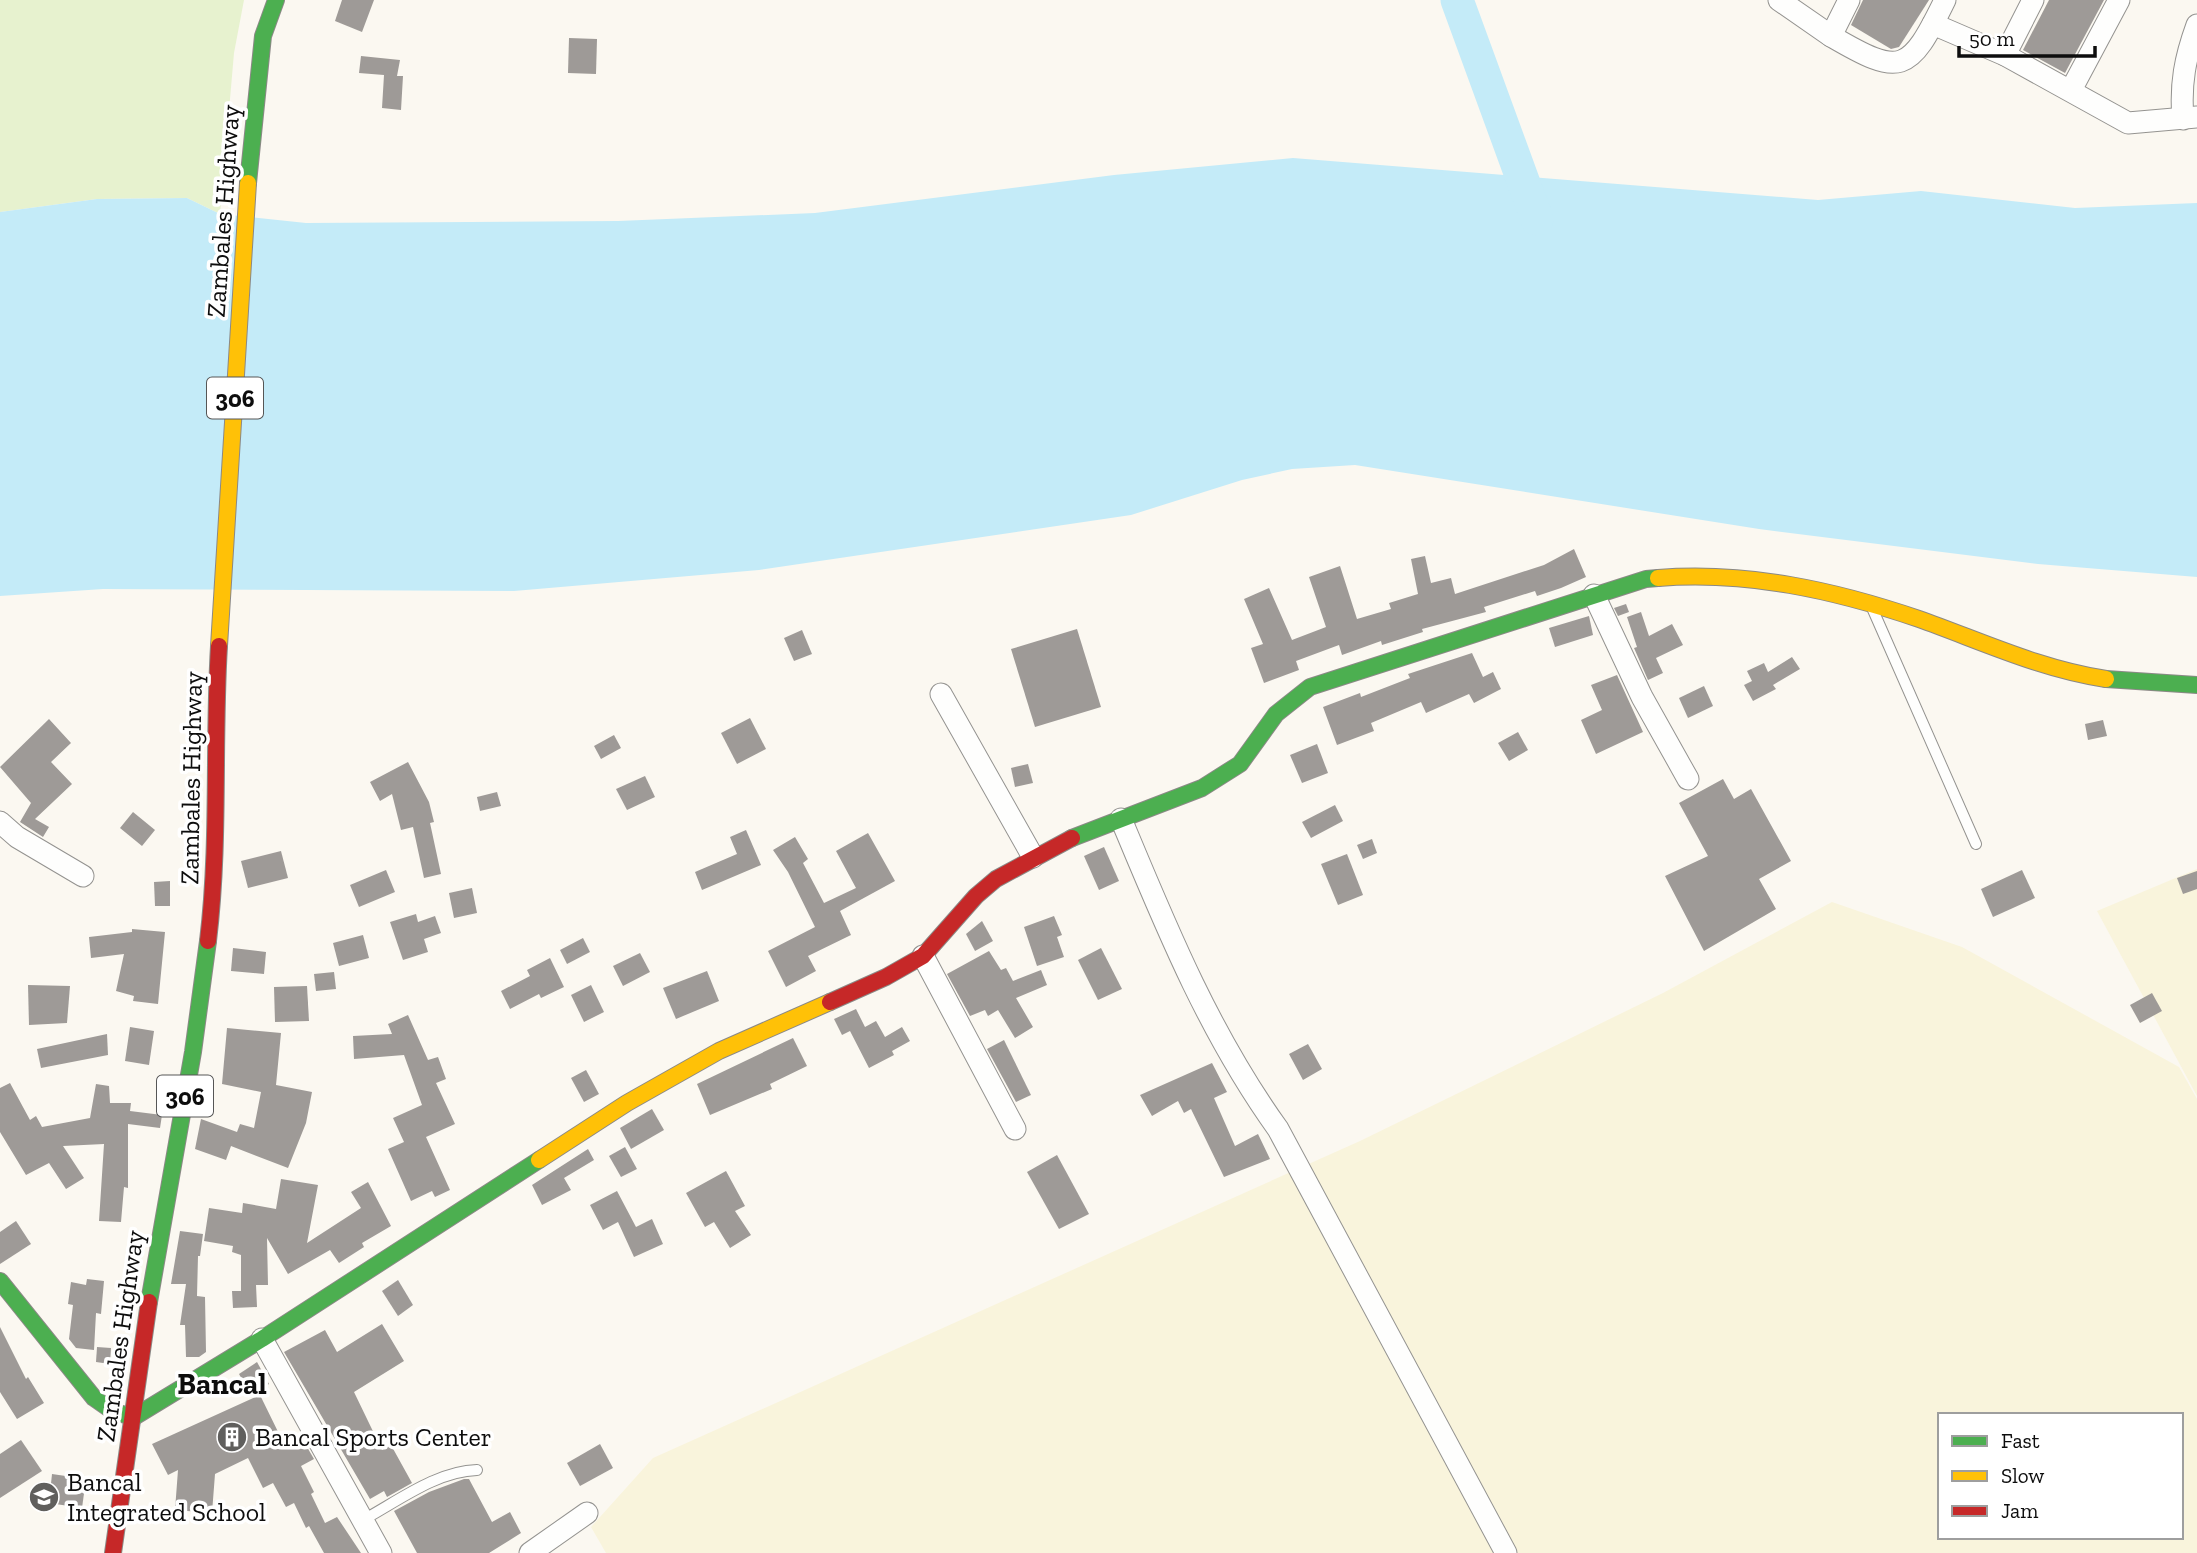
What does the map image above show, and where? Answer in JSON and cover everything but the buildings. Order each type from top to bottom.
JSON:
[{"type":"street","name":"Zambales Highway","points":[[113,1553],[157,1247],[192,1053],[217,866],[219,789],[214,729],[250,159],[263,36],[276,0]]},
{"type":"street","points":[[1779,0],[1831,36],[1881,62],[1893,65],[1907,59],[1915,51],[1945,0]]},
{"type":"street","points":[[1831,36],[1849,0]]},
{"type":"street","points":[[2005,55],[2033,0]]},
{"type":"street","points":[[2071,90],[2119,0]]},
{"type":"street","points":[[1933,24],[2005,55],[2128,122],[2190,118],[2180,92],[2185,60],[2197,25]]},
{"type":"street","points":[[0,1281],[94,1398],[114,1412],[134,1417],[262,1339],[627,1103],[719,1051],[886,977],[923,956],[976,896],[1033,857],[1202,788],[1240,764],[1276,714],[1310,687],[1646,579],[1682,575],[1772,581],[1869,602],[2054,669],[2136,682],[2197,685]]},
{"type":"street","points":[[1594,595],[1642,697],[1688,779]]},
{"type":"street","points":[[942,694],[1033,857]]},
{"type":"street","points":[[1121,819],[1192,983],[1224,1047],[1243,1081],[1278,1129],[1506,1553]]},
{"type":"street","points":[[0,822],[17,837],[83,876]]},
{"type":"street","points":[[923,956],[1015,1129]]},
{"type":"street","points":[[262,1339],[381,1553]]},
{"type":"street","points":[[530,1553],[587,1513]]},
{"type":"lane","points":[[1869,602],[1976,844]]},
{"type":"lane","points":[[363,1520],[442,1477],[461,1470],[477,1470]]},
{"type":"shaded area","points":[[2197,869],[2197,1096],[2097,911]]},
{"type":"shaded area","points":[[1832,902],[1962,947],[2179,1067],[2197,1099],[2197,1553],[606,1553],[591,1527],[653,1458],[1360,1141],[1663,993]]},
{"type":"green space","points":[[0,0],[244,0],[234,53],[220,214],[187,198],[97,199],[0,212]]},
{"type":"water","points":[[1293,158],[1818,200],[1921,191],[2075,208],[2197,203],[2197,577],[2038,564],[1759,529],[1355,465],[1292,469],[1242,480],[1131,515],[759,570],[514,591],[103,589],[0,596],[0,212],[97,199],[187,198],[220,214],[306,223],[618,221],[815,213],[1114,175]]},
{"type":"waterway","points":[[1457,0],[1537,219]]},
{"type":"traffic: fast","points":[[248,183],[263,36],[276,0]]},
{"type":"traffic: fast","points":[[1072,838],[1202,788],[1240,764],[1276,714],[1310,687],[1646,579],[1658,578]]},
{"type":"traffic: fast","points":[[2106,679],[2197,685]]},
{"type":"traffic: fast","points":[[149,1302],[193,1052],[208,941]]},
{"type":"traffic: fast","points":[[0,1281],[94,1398],[114,1412],[134,1417],[262,1339],[539,1160]]},
{"type":"traffic: slow","points":[[219,646],[248,183]]},
{"type":"traffic: slow","points":[[1658,578],[1724,577],[1823,591],[1919,619],[2011,654],[2106,679]]},
{"type":"traffic: slow","points":[[539,1160],[627,1103],[719,1051],[830,1002]]},
{"type":"traffic: jam","points":[[208,941],[214,867],[219,646]]},
{"type":"traffic: jam","points":[[830,1002],[886,977],[923,956],[976,896],[996,879],[1072,838]]},
{"type":"traffic: jam","points":[[113,1553],[149,1302]]},
{"type":"place","name":"Bancal Sports Center","points":[[232,1437]]},
{"type":"place","name":"Bancal Integrated School","points":[[44,1497]]},
{"type":"district","name":"Bancal","points":[[222,1384]]}]
